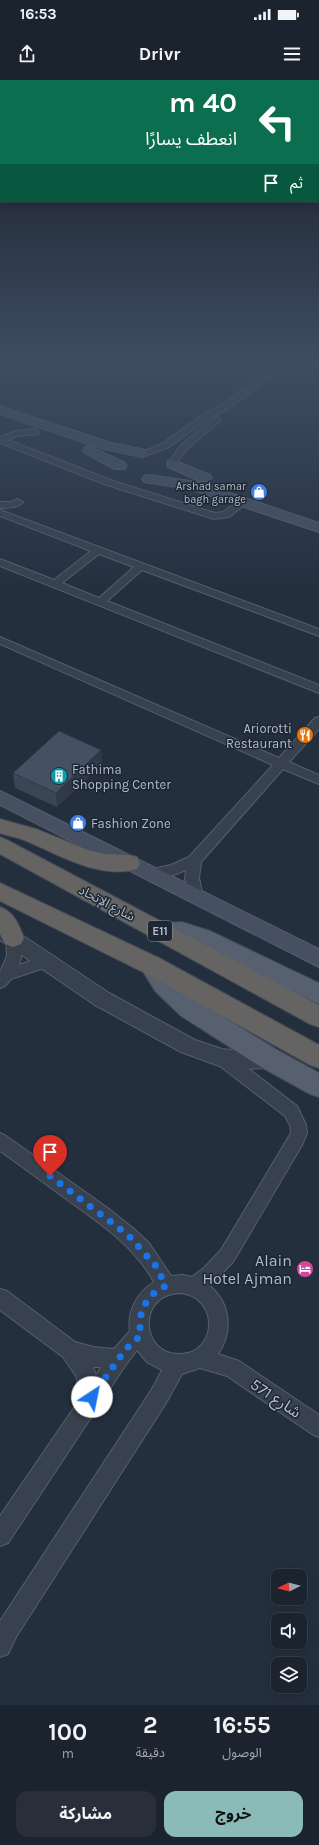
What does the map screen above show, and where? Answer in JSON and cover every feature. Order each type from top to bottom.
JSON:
[{"type":"highway","points":[[0,826],[29,834],[83,857],[106,862],[130,863]]},
{"type":"highway","name":"شارع الإتحاد","points":[[0,845],[319,1017]]},
{"type":"highway","points":[[0,891],[151,965],[319,1058]]},
{"type":"highway","points":[[0,916],[9,927],[6,934]]},
{"type":"main road","points":[[58,440],[90,450],[126,472],[149,479],[192,485],[319,528]]},
{"type":"main road","points":[[90,440],[108,446],[164,456],[172,463],[196,475],[319,517]]},
{"type":"main road","points":[[126,472],[126,458],[143,453]]},
{"type":"main road","points":[[149,479],[160,477],[169,473],[173,467],[172,463]]},
{"type":"main road","points":[[0,797],[319,959]]},
{"type":"main road","points":[[162,932],[182,931],[202,937],[319,994]]},
{"type":"main road","points":[[151,965],[163,984],[190,1010],[270,1060],[319,1086]]},
{"type":"street","points":[[0,440],[102,480],[214,516],[226,515],[243,502]]},
{"type":"street","points":[[143,453],[166,445],[173,440]]},
{"type":"street","points":[[172,463],[185,446],[192,440]]},
{"type":"street","points":[[0,505],[11,505],[18,502]]},
{"type":"street","points":[[0,513],[319,633]]},
{"type":"street","points":[[55,584],[98,550]]},
{"type":"street","points":[[0,562],[319,689]]},
{"type":"street","points":[[100,602],[141,566]]},
{"type":"street","points":[[0,640],[319,780]]},
{"type":"street","points":[[152,874],[174,870],[194,861],[319,721]]},
{"type":"street","points":[[194,861],[192,878],[196,896]]},
{"type":"street","points":[[6,934],[45,962],[121,1011],[188,1046],[222,1058],[241,1060],[270,1060]]},
{"type":"street","points":[[3,978],[12,966],[15,956],[6,934]]},
{"type":"street","points":[[3,978],[45,962]]},
{"type":"street","points":[[195,1287],[212,1273],[227,1256],[299,1133],[298,1125],[291,1111],[222,1058]]},
{"type":"street","points":[[0,1141],[103,1215],[128,1235],[156,1266],[166,1286]]},
{"type":"street","points":[[173,1284],[184,1284],[195,1287],[205,1294],[213,1304],[217,1316],[218,1328],[215,1341],[210,1351],[201,1359],[193,1363],[176,1365],[163,1362],[153,1355],[146,1346],[141,1335],[140,1318],[142,1309],[153,1293],[166,1286],[173,1284]]},
{"type":"street","points":[[0,1298],[70,1350],[93,1357],[118,1360]]},
{"type":"street","points":[[0,1535],[118,1360],[128,1346],[141,1335]]},
{"type":"street","name":"شارع 571","points":[[215,1341],[232,1368]]},
{"type":"street","points":[[70,1350],[84,1371],[92,1397]]},
{"type":"street","name":"شارع 571","points":[[201,1359],[232,1368],[319,1427]]},
{"type":"street","points":[[3,1636],[159,1396],[176,1365]]},
{"type":"building","points":[[59,731],[101,750],[56,793],[13,773]]},
{"type":"place","name":"Arshad samar bagh garage","points":[[259,492]]},
{"type":"place","name":"Ariorotti Restaurant","points":[[305,735]]},
{"type":"place","name":"Fathima Shopping Center","points":[[59,776]]},
{"type":"place","name":"Fashion Zone","points":[[78,823]]},
{"type":"place","name":"Alain Hotel Ajman","points":[[305,1269]]},
{"type":"route","points":[[50,1176],[128,1235],[156,1266],[166,1286],[153,1293],[147,1300],[142,1309],[140,1318],[141,1335],[125,1350],[92,1397]]}]
